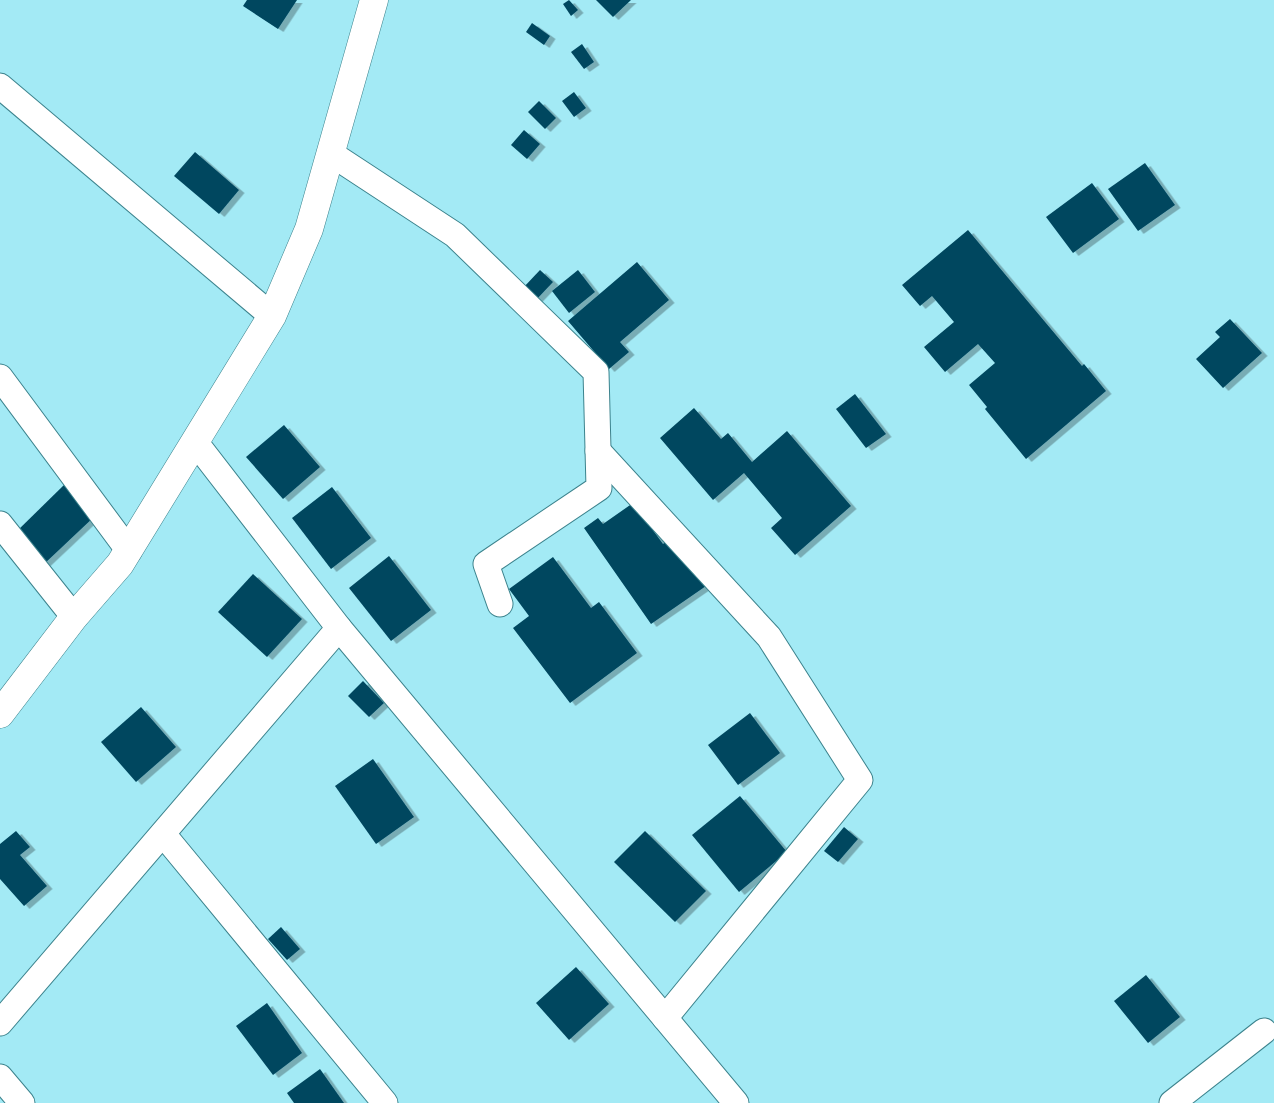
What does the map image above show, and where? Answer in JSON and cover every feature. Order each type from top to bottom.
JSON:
[{"type":"street","points":[[0,714],[74,617],[129,551],[272,316],[309,229],[369,2]]},
{"type":"street","points":[[0,86],[272,316]]},
{"type":"street","points":[[330,153],[454,234],[596,372],[599,488],[486,564],[500,604]]},
{"type":"street","points":[[0,377],[129,551]]},
{"type":"street","points":[[196,443],[338,628],[735,1102]]},
{"type":"street","points":[[598,451],[769,636],[860,780],[665,1018]]},
{"type":"street","points":[[0,524],[74,617]]},
{"type":"street","points":[[0,1023],[338,628]]},
{"type":"street","points":[[163,834],[385,1103]]},
{"type":"street","points":[[1172,1103],[1264,1031]]},
{"type":"street","points":[[0,1077],[22,1103]]},
{"type":"building","points":[[247,0],[297,0],[278,29],[243,6]]},
{"type":"building","points":[[569,0],[578,10],[571,16],[563,4]]},
{"type":"building","points":[[596,0],[631,0],[613,17]]},
{"type":"building","points":[[532,23],[550,36],[544,45],[526,32]]},
{"type":"building","points":[[582,44],[594,62],[584,69],[571,52]]},
{"type":"building","points":[[574,92],[586,108],[574,117],[562,101]]},
{"type":"building","points":[[539,101],[556,118],[545,129],[528,112]]},
{"type":"building","points":[[524,130],[540,144],[527,159],[511,145]]},
{"type":"building","points":[[195,152],[239,190],[219,214],[174,176]]},
{"type":"building","points":[[1145,163],[1175,205],[1138,231],[1108,189]]},
{"type":"building","points":[[1092,183],[1119,219],[1073,253],[1046,217]]},
{"type":"building","points":[[968,230],[1082,366],[1084,364],[1106,391],[1026,459],[985,409],[987,407],[969,385],[995,363],[978,344],[945,372],[924,347],[954,322],[932,296],[920,306],[902,285]]},
{"type":"building","points":[[637,262],[669,300],[620,342],[629,352],[609,369],[568,321]]},
{"type":"building","points":[[540,270],[553,282],[536,300],[523,288]]},
{"type":"building","points":[[578,270],[595,292],[569,313],[552,291]]},
{"type":"building","points":[[1230,319],[1262,353],[1223,388],[1196,359],[1220,337],[1215,332]]},
{"type":"building","points":[[855,394],[886,434],[866,448],[836,409]]},
{"type":"building","points":[[694,408],[721,439],[728,433],[752,462],[787,431],[851,506],[795,555],[771,528],[782,518],[744,473],[713,500],[660,438]]},
{"type":"building","points":[[284,425],[320,467],[283,499],[246,457]]},
{"type":"building","points":[[65,484],[95,516],[43,565],[14,534]]},
{"type":"building","points":[[332,487],[371,538],[331,569],[292,518]]},
{"type":"building","points":[[633,503],[663,544],[672,537],[706,586],[651,624],[584,528],[598,518],[603,524]]},
{"type":"building","points":[[389,556],[431,610],[391,641],[349,588]]},
{"type":"building","points":[[553,557],[591,608],[599,602],[637,653],[570,703],[513,628],[529,616],[509,589]]},
{"type":"building","points":[[253,574],[302,619],[267,657],[218,612]]},
{"type":"building","points":[[363,681],[384,703],[369,717],[348,696]]},
{"type":"building","points":[[141,707],[176,747],[136,782],[101,742]]},
{"type":"building","points":[[750,713],[780,753],[738,785],[708,745]]},
{"type":"building","points":[[373,759],[414,817],[376,844],[335,786]]},
{"type":"building","points":[[740,796],[787,852],[739,892],[692,835]]},
{"type":"building","points":[[844,827],[858,839],[838,862],[824,851]]},
{"type":"building","points":[[16,831],[30,847],[20,855],[47,886],[24,906],[0,879],[0,844]]},
{"type":"building","points":[[645,831],[706,891],[675,922],[614,862]]},
{"type":"building","points":[[281,927],[300,949],[287,960],[268,939]]},
{"type":"building","points":[[576,967],[609,1004],[569,1040],[536,1003]]},
{"type":"building","points":[[1146,975],[1180,1017],[1148,1043],[1114,1001]]},
{"type":"building","points":[[267,1003],[302,1053],[273,1075],[236,1026]]},
{"type":"building","points":[[320,1069],[344,1103],[294,1103],[287,1093]]}]
